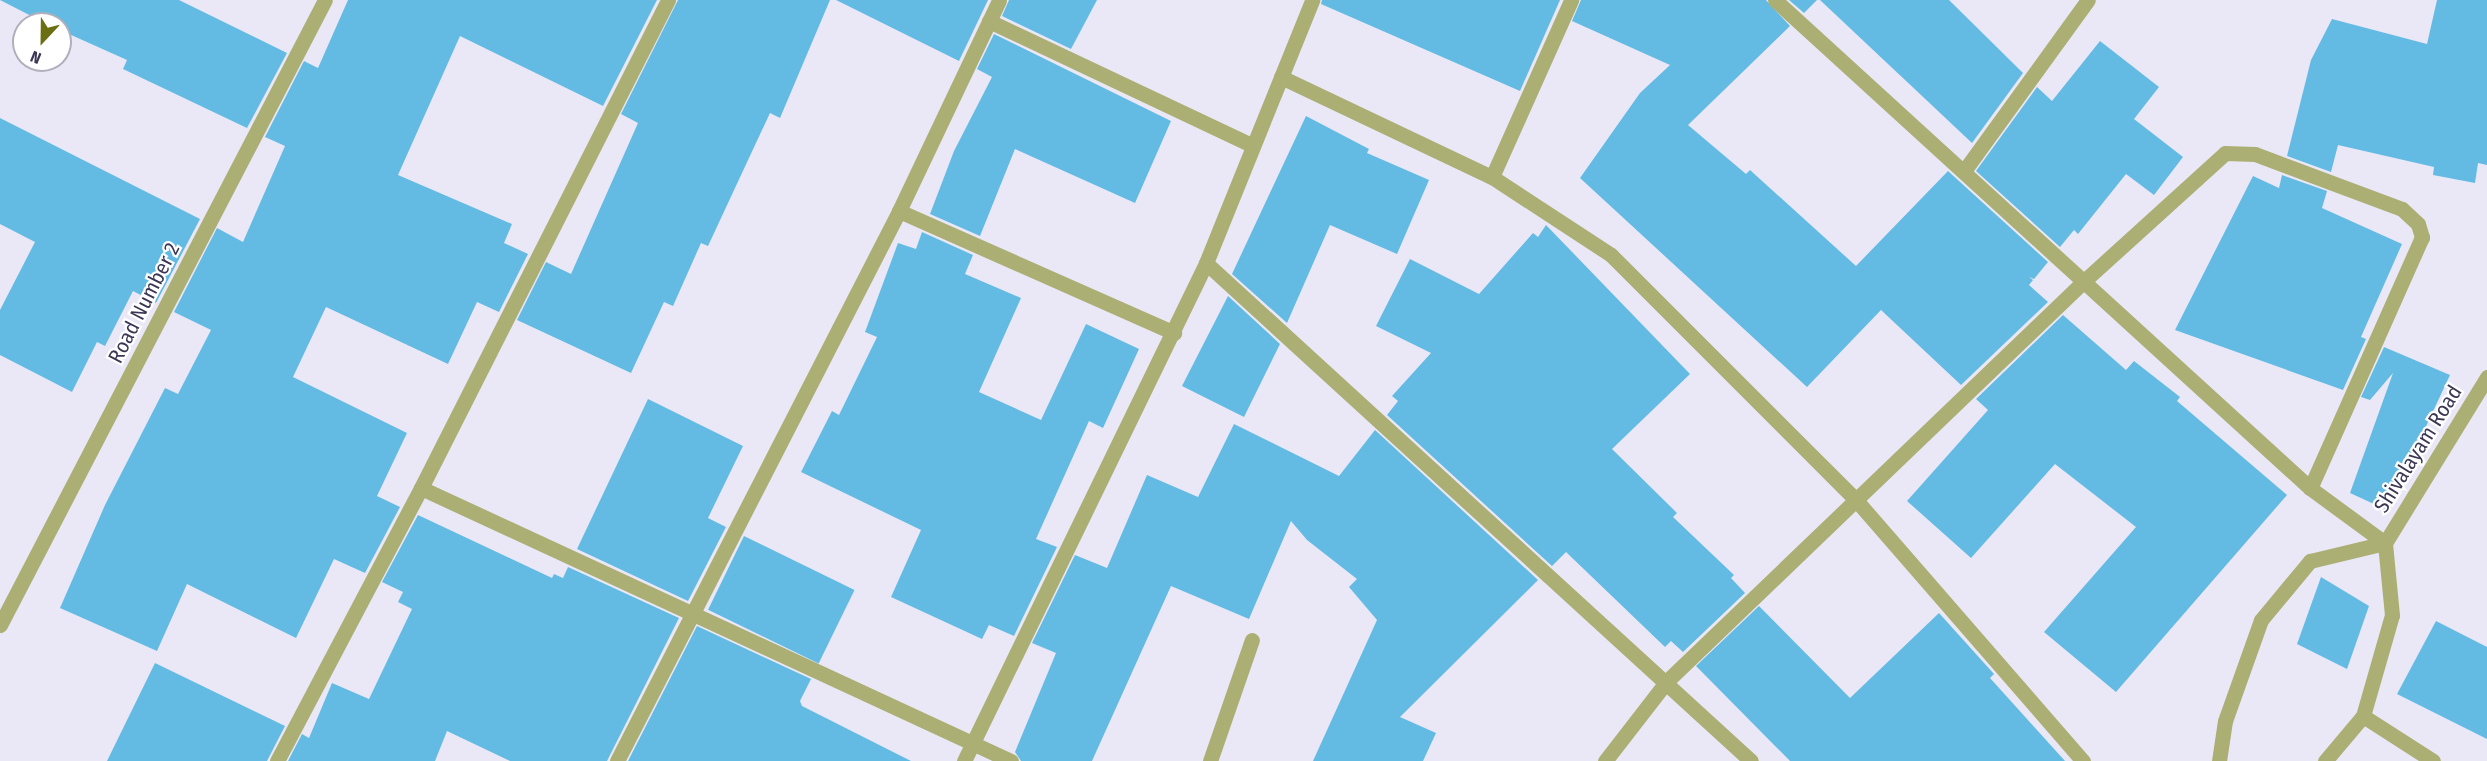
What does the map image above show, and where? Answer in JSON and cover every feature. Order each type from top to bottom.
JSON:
[{"type":"street","name":"Road Number 2","points":[[0,625],[325,0]]},
{"type":"street","points":[[277,761],[421,488],[668,0]]},
{"type":"street","points":[[617,761],[899,210],[999,0]]},
{"type":"street","points":[[964,761],[1174,333],[1206,263],[1312,0]]},
{"type":"street","points":[[1492,177],[1571,0]]},
{"type":"street","points":[[1775,0],[2310,488],[2385,543]]},
{"type":"street","points":[[1964,171],[2088,0]]},
{"type":"street","points":[[988,21],[1253,146]]},
{"type":"street","points":[[1281,77],[1492,177],[1611,255],[1856,500],[2083,761]]},
{"type":"street","points":[[1605,761],[1667,681],[2084,281],[2226,153],[2255,154],[2402,209],[2418,224],[2422,237],[2419,250],[2310,488]]},
{"type":"street","points":[[899,210],[1174,333]]},
{"type":"street","points":[[1206,263],[1667,681],[1751,761]]},
{"type":"street","name":"Shivalayam Road","points":[[2325,761],[2363,716],[2392,615],[2385,543],[2487,377]]},
{"type":"street","points":[[421,488],[691,616],[1011,761]]},
{"type":"street","name":"Shivalayam Road","points":[[2219,761],[2225,721],[2261,620],[2310,561],[2385,543]]},
{"type":"street","points":[[1210,761],[1252,640]]},
{"type":"street","points":[[2363,716],[2433,761]]},
{"type":"building","points":[[0,0],[179,0],[287,53],[247,128],[123,69],[127,60],[72,35],[72,12],[24,12]]},
{"type":"building","points":[[348,0],[657,0],[603,106],[460,36],[398,175],[512,224],[504,243],[528,254],[499,312],[477,302],[448,364],[326,307],[293,377],[407,433],[377,496],[400,507],[365,573],[334,559],[296,638],[187,584],[157,651],[60,608],[105,505],[165,388],[178,394],[211,330],[174,312],[217,228],[243,242],[285,146],[265,137],[304,61],[318,68]]},
{"type":"building","points":[[678,0],[830,0],[780,118],[770,113],[708,246],[701,243],[673,306],[664,302],[631,373],[517,320],[546,262],[571,274],[638,123],[621,114]]},
{"type":"building","points":[[836,0],[988,0],[959,61]]},
{"type":"building","points":[[1009,0],[1097,0],[1071,49],[1002,16]]},
{"type":"building","points":[[1322,0],[1560,0],[1520,91],[1321,4]]},
{"type":"building","points":[[1581,0],[1766,0],[1790,26],[1688,125],[1746,174],[1750,170],[1856,266],[1948,171],[2048,262],[2034,279],[2029,277],[2033,280],[2029,285],[2048,302],[1961,385],[1881,310],[1807,387],[1580,178],[1640,93],[1670,65],[1572,21]]},
{"type":"building","points":[[1789,0],[1817,0],[1804,13]]},
{"type":"building","points":[[1820,0],[1949,0],[2023,73],[1972,143]]},
{"type":"building","points":[[2437,0],[2487,0],[2487,165],[2478,163],[2475,183],[2433,175],[2434,167],[2338,145],[2331,172],[2287,156],[2311,60],[2332,19],[2427,44]]},
{"type":"building","points":[[994,34],[1171,121],[1135,203],[1015,149],[980,236],[930,214],[954,151],[992,77],[977,69]]},
{"type":"building","points":[[2100,41],[2159,87],[2134,119],[2183,157],[2154,195],[2126,174],[2078,234],[2074,230],[2060,247],[1976,171],[2037,87],[2052,101]]},
{"type":"building","points":[[1306,116],[1369,149],[1367,153],[1429,180],[1397,254],[1330,225],[1287,323],[1232,274]]},
{"type":"building","points":[[0,118],[200,219],[156,303],[133,291],[105,346],[97,342],[72,392],[0,355],[0,310],[35,242],[0,224]]},
{"type":"building","points":[[2282,175],[2327,191],[2322,208],[2402,244],[2361,337],[2366,339],[2343,390],[2175,330],[2253,176],[2279,188]]},
{"type":"building","points":[[1546,225],[1690,374],[1612,449],[1677,513],[1673,517],[1734,575],[1731,578],[1745,593],[1683,652],[1671,641],[1665,647],[1566,552],[1552,566],[1387,415],[1398,401],[1392,396],[1431,353],[1376,326],[1410,259],[1479,294],[1533,233],[1538,237]]},
{"type":"building","points":[[922,232],[973,255],[965,274],[1021,298],[979,392],[1041,420],[1086,324],[1139,349],[1103,428],[1089,421],[1036,539],[1057,547],[1014,636],[989,625],[982,639],[891,597],[921,530],[801,472],[832,411],[839,415],[877,337],[865,332],[898,243],[916,249]]},
{"type":"building","points":[[1228,296],[1280,344],[1244,417],[1182,386]]},
{"type":"building","points":[[2063,315],[2126,370],[2134,361],[2180,397],[2177,401],[2287,495],[2116,692],[2044,632],[2136,527],[2055,464],[1971,558],[1907,501],[1988,410],[1976,399]]},
{"type":"building","points":[[2384,347],[2450,375],[2387,510],[2350,493],[2393,373],[2370,400],[2361,397]]},
{"type":"building","points":[[648,399],[743,446],[708,518],[726,527],[688,601],[577,549]]},
{"type":"building","points":[[1234,424],[1339,476],[1375,430],[1538,580],[1400,717],[1436,733],[1423,761],[1313,761],[1377,620],[1349,587],[1357,579],[1307,540],[1291,521],[1249,619],[1171,586],[1092,761],[1021,761],[1015,752],[1056,653],[1032,643],[1075,555],[1107,568],[1147,475],[1198,497]]},
{"type":"building","points":[[418,515],[552,578],[554,574],[563,578],[568,567],[679,618],[607,761],[510,761],[447,731],[435,761],[288,761],[302,734],[309,738],[332,683],[369,699],[412,609],[398,602],[403,592],[382,582]]},
{"type":"building","points":[[744,536],[855,590],[819,664],[708,610]]},
{"type":"building","points":[[2321,577],[2369,606],[2347,669],[2297,644]]},
{"type":"building","points":[[1759,606],[1850,698],[1939,613],[1994,674],[1990,678],[2065,761],[1790,761],[1696,666]]},
{"type":"building","points":[[2436,621],[2487,647],[2487,739],[2397,694]]},
{"type":"building","points":[[697,626],[811,679],[800,701],[802,706],[911,761],[628,761]]},
{"type":"building","points":[[155,663],[285,726],[267,761],[107,761]]}]
